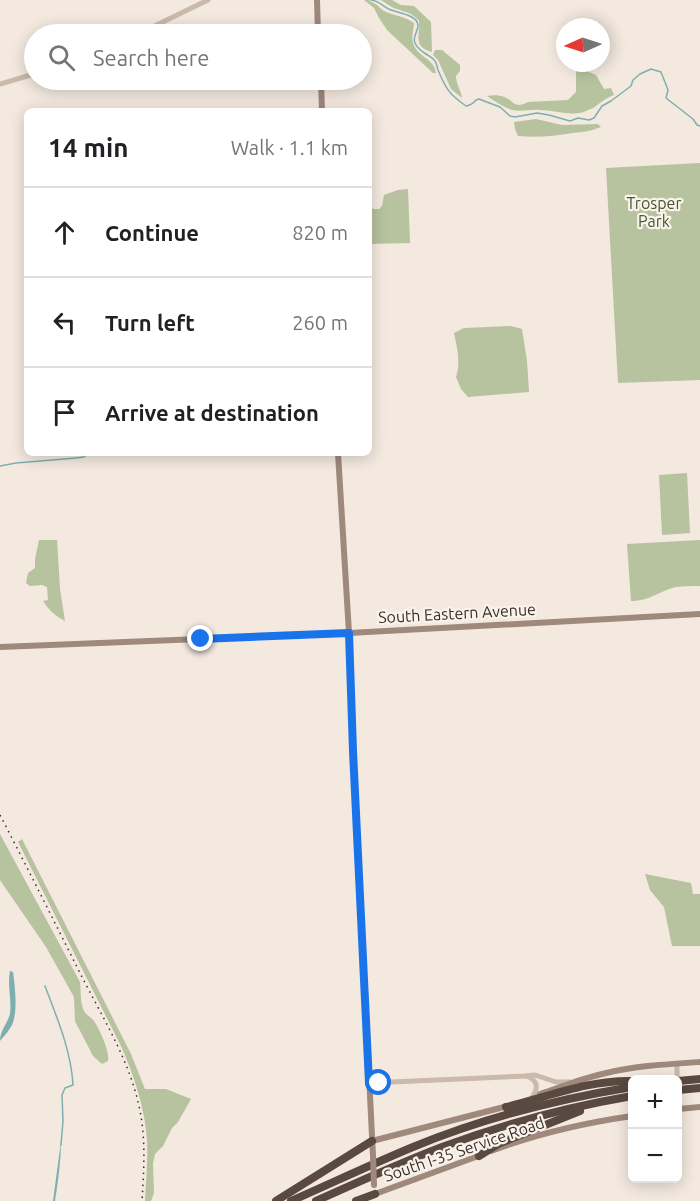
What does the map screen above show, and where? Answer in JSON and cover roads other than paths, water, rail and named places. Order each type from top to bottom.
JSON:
[{"type":"highway","points":[[682,1080],[700,1079]]},
{"type":"highway","points":[[506,1107],[591,1084],[628,1081]]},
{"type":"highway","points":[[291,1201],[414,1147],[494,1118],[575,1097],[628,1088]]},
{"type":"highway","points":[[682,1090],[700,1088]]},
{"type":"highway","points":[[316,1201],[400,1164],[474,1136],[536,1117],[628,1097]]},
{"type":"highway","points":[[479,1156],[498,1144],[604,1101]]},
{"type":"highway","points":[[276,1201],[372,1141]]},
{"type":"highway","points":[[356,1201],[375,1198]]},
{"type":"main road","points":[[317,0],[318,24]]},
{"type":"main road","points":[[321,90],[322,108]]},
{"type":"main road","points":[[339,456],[375,1198]]},
{"type":"main road","name":"South Eastern Avenue","points":[[0,647],[349,633],[700,614]]},
{"type":"main road","name":"South I-35 Service Road","points":[[372,1141],[506,1107],[572,1082],[616,1071],[700,1062]]},
{"type":"main road","points":[[682,1109],[700,1107]]},
{"type":"main road","name":"South I-35 Service Road","points":[[375,1198],[522,1140],[628,1117]]},
{"type":"street","points":[[159,24],[208,0]]},
{"type":"street","points":[[0,84],[24,77]]},
{"type":"street","points":[[677,1064],[677,1075]]},
{"type":"street","points":[[369,1083],[535,1075],[556,1082],[572,1082]]},
{"type":"street","points":[[525,1076],[536,1083],[536,1091],[532,1097]]},
{"type":"water","points":[[10,971],[13,972],[14,978],[14,1020],[0,1041],[10,1014]]},
{"type":"water","points":[[61,1141],[55,1201],[53,1201]]},
{"type":"waterway","points":[[371,0],[407,15],[417,22],[415,43],[435,61],[449,91],[466,106],[479,99],[500,107],[510,116],[515,117],[537,113],[570,121],[578,118],[589,120],[594,118],[602,106],[631,86],[633,80],[640,74],[651,69],[661,72],[668,90],[666,98],[700,126]]},
{"type":"waterway","points":[[0,466],[85,456]]},
{"type":"waterway","points":[[45,986],[63,1034],[72,1072],[73,1085],[65,1088],[62,1095],[61,1145]]},
{"type":"railway","points":[[0,815],[115,1040],[129,1072],[143,1129],[142,1201]]},
{"type":"park label","name":"Trosper Park","points":[[654,212]]}]
